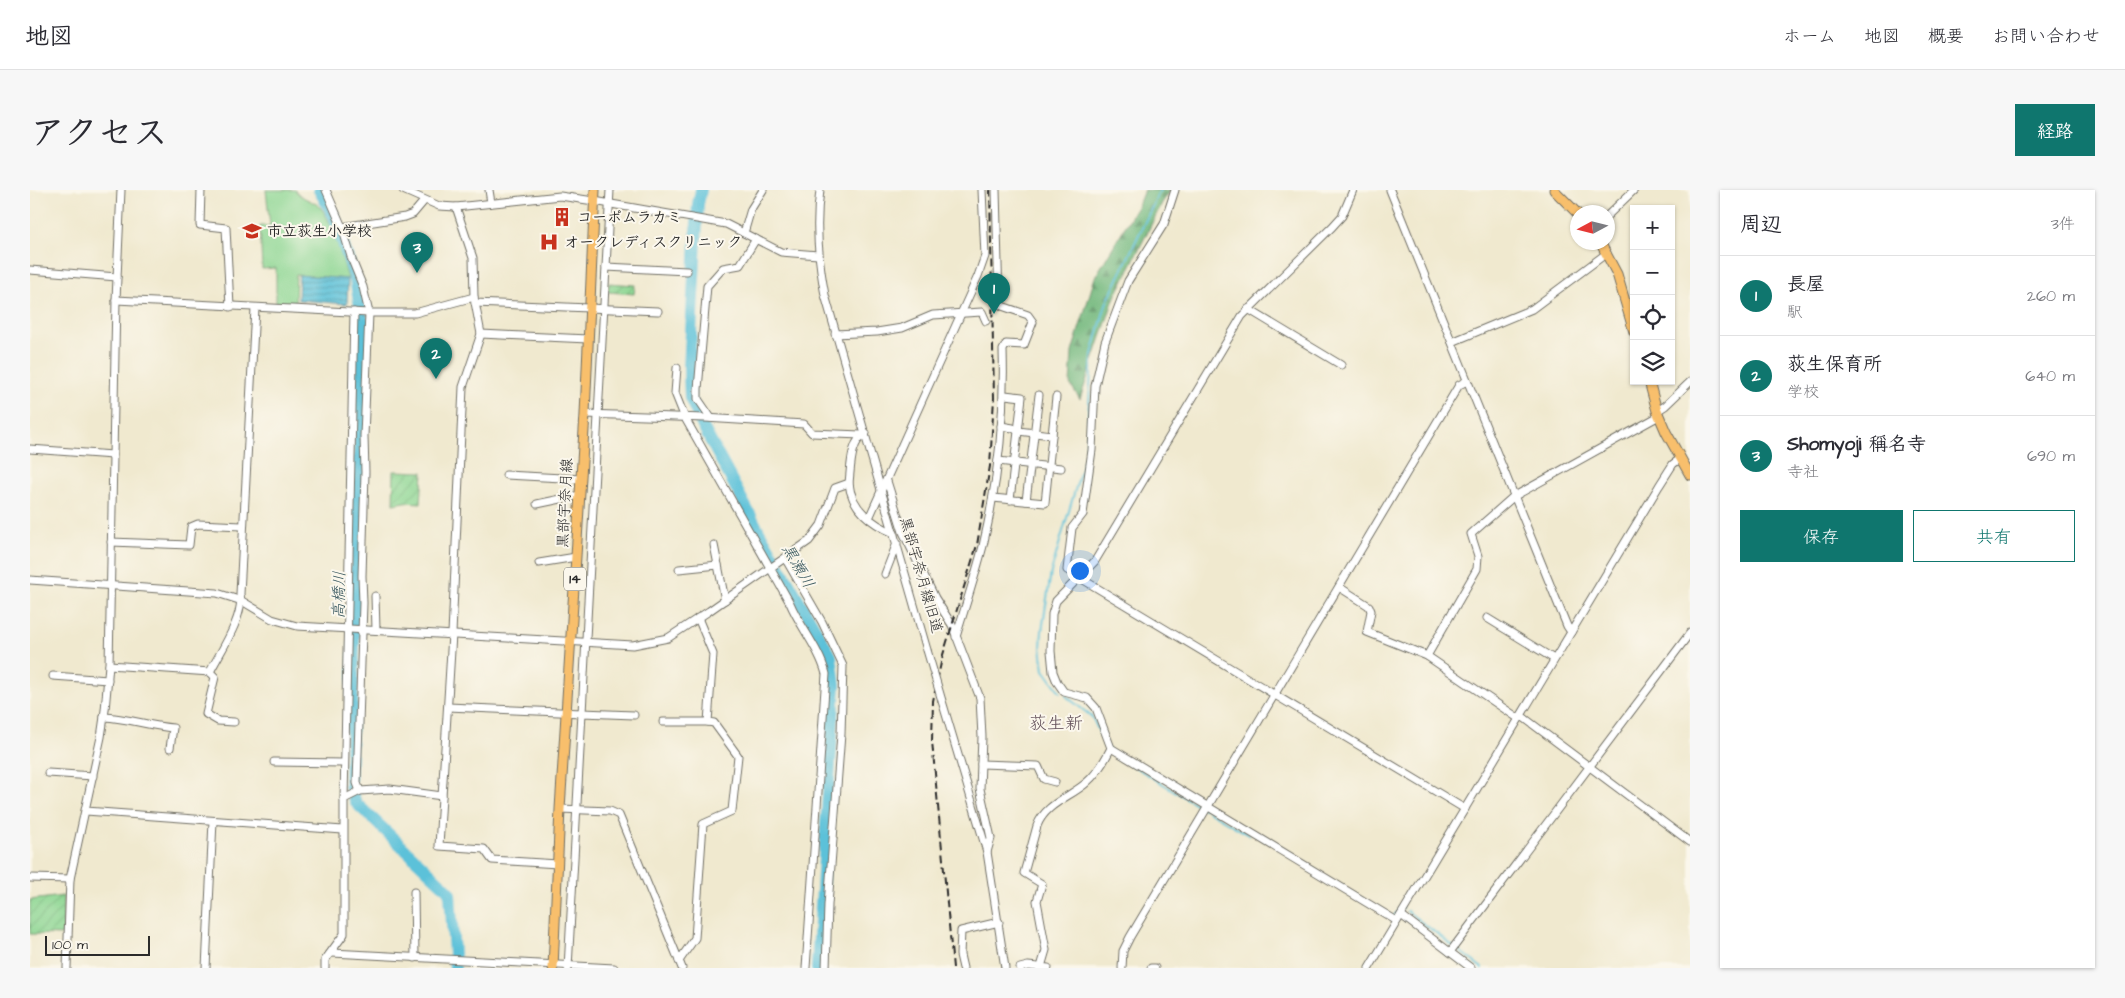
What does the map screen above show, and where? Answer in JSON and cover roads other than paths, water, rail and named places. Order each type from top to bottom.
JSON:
[{"type":"main road","name":"黒部宇奈月線","points":[[553,966],[560,809],[585,414],[595,190]]},
{"type":"main road","points":[[1554,190],[1570,206]]},
{"type":"main road","points":[[1605,250],[1617,274],[1630,318]]},
{"type":"main road","points":[[1650,385],[1658,413],[1680,459],[1690,475]]},
{"type":"street","points":[[67,968],[70,879],[86,811],[104,717],[109,666],[116,300],[121,190]]},
{"type":"street","points":[[200,190],[200,225],[226,228],[230,307]]},
{"type":"street","points":[[326,190],[342,226],[352,260],[363,287],[369,313],[364,436],[362,629],[357,783],[360,791]]},
{"type":"street","points":[[403,190],[424,201],[439,206],[456,208],[560,196],[594,200],[726,224],[781,252],[818,255]]},
{"type":"street","points":[[489,190],[491,204]]},
{"type":"street","points":[[568,967],[610,190]]},
{"type":"street","points":[[744,233],[751,209],[763,190]]},
{"type":"street","name":"黒部宇奈月線旧道","points":[[820,190],[818,255],[825,295],[863,434],[882,492],[987,852],[1005,968]]},
{"type":"street","points":[[869,518],[978,276],[984,256],[982,190]]},
{"type":"street","points":[[956,638],[982,547],[993,498],[1004,395],[1003,350],[1006,344],[1024,345],[1033,322],[1028,315],[1002,306],[999,301],[996,190]]},
{"type":"street","points":[[1175,190],[1164,224],[1128,281],[1105,342],[1095,386],[1092,450],[1082,514],[1072,528],[1067,570],[1465,809]]},
{"type":"street","points":[[1353,190],[1342,216],[1242,316],[1095,561],[1056,601],[1052,614],[1051,651],[1053,672],[1064,692],[1087,698],[1096,708],[1111,748],[1399,918],[1471,968]]},
{"type":"street","points":[[1390,190],[1513,497],[1571,632]]},
{"type":"street","points":[[1615,208],[1634,190]]},
{"type":"street","points":[[342,226],[405,217],[413,214],[424,201]]},
{"type":"street","points":[[456,208],[473,258],[474,300],[481,334],[463,387],[452,634],[439,846],[484,849],[492,860],[558,864]]},
{"type":"street","points":[[708,418],[698,399],[707,286],[723,268],[740,265],[756,239]]},
{"type":"street","points":[[1452,342],[1532,309],[1607,253]]},
{"type":"street","points":[[606,267],[687,271]]},
{"type":"street","points":[[30,270],[117,276]]},
{"type":"street","points":[[116,300],[369,313],[415,313],[474,300],[658,311]]},
{"type":"street","points":[[210,672],[239,615],[242,601],[240,594],[242,526],[255,308]]},
{"type":"street","points":[[1248,309],[1341,365]]},
{"type":"street","points":[[325,968],[325,960],[332,953],[344,934],[343,763],[354,312]]},
{"type":"street","points":[[835,334],[877,332],[902,328],[933,315],[982,312],[986,321]]},
{"type":"street","points":[[481,334],[588,339]]},
{"type":"street","points":[[677,368],[675,393],[687,418],[823,663],[826,674],[806,968]]},
{"type":"street","points":[[1122,968],[1123,951],[1130,936],[1460,385],[1466,381]]},
{"type":"street","points":[[1427,656],[1477,568],[1478,556],[1471,534],[1513,497],[1658,413],[1690,382]]},
{"type":"street","points":[[1004,395],[1022,397],[1010,500]]},
{"type":"street","points":[[1026,501],[1039,395]]},
{"type":"street","points":[[993,498],[1045,503],[1056,398]]},
{"type":"street","points":[[585,414],[708,418],[804,424],[812,433],[863,434]]},
{"type":"street","points":[[1001,426],[1018,431],[1052,435]]},
{"type":"street","points":[[863,434],[854,446],[849,483],[850,496],[857,507],[869,518],[881,528],[894,533]]},
{"type":"street","points":[[30,449],[113,454]]},
{"type":"street","points":[[1369,968],[1518,718],[1673,464],[1680,459]]},
{"type":"street","points":[[998,461],[1062,468]]},
{"type":"street","points":[[506,475],[581,480]]},
{"type":"street","points":[[887,481],[903,532],[956,638],[980,698],[980,789],[991,838],[987,852]]},
{"type":"street","points":[[30,580],[216,593],[242,601],[272,619],[297,626],[633,645],[650,643],[668,638],[809,541],[821,525],[834,488],[849,483]]},
{"type":"street","points":[[537,504],[580,495]]},
{"type":"street","points":[[111,542],[189,545],[191,527],[198,524],[242,526]]},
{"type":"street","points":[[885,574],[897,543]]},
{"type":"street","points":[[714,545],[725,600]]},
{"type":"street","points":[[539,563],[576,557]]},
{"type":"street","points":[[784,559],[822,622],[842,666],[841,734],[828,905],[826,968]]},
{"type":"street","points":[[680,569],[718,565]]},
{"type":"street","points":[[1339,588],[1369,606],[1371,611],[1367,632],[1427,656],[1518,718],[1523,717],[1690,842]]},
{"type":"street","points":[[375,596],[376,630]]},
{"type":"street","points":[[698,618],[713,654],[708,722]]},
{"type":"street","points":[[1487,618],[1554,659]]},
{"type":"street","points":[[1450,952],[1690,633]]},
{"type":"street","points":[[109,666],[210,672],[215,677],[206,714],[218,721],[234,722]]},
{"type":"street","points":[[53,676],[108,680]]},
{"type":"street","points":[[448,707],[634,715]]},
{"type":"street","points":[[104,717],[123,718],[152,726],[173,728],[170,748]]},
{"type":"street","points":[[663,722],[708,722],[714,724],[738,756],[732,811],[703,824],[694,938],[681,964]]},
{"type":"street","points":[[1020,968],[1045,967],[1046,950],[1037,901],[1042,884],[1024,874],[1037,826],[1040,819],[1057,802],[1087,783],[1104,762],[1111,748]]},
{"type":"street","points":[[274,762],[343,763]]},
{"type":"street","points":[[981,764],[1038,766],[1044,779],[1055,782]]},
{"type":"street","points":[[48,773],[93,776]]},
{"type":"street","points":[[344,799],[360,791],[390,789],[442,796]]},
{"type":"street","points":[[560,809],[610,811],[619,815],[681,964]]},
{"type":"street","points":[[86,811],[343,830]]},
{"type":"street","points":[[206,968],[214,821]]},
{"type":"street","points":[[30,878],[70,879]]},
{"type":"street","points":[[414,892],[415,958]]},
{"type":"street","points":[[963,968],[960,955],[961,930],[999,922]]},
{"type":"street","points":[[332,953],[614,968]]},
{"type":"water","points":[[299,275],[348,279],[347,304],[298,300]]},
{"type":"waterway","name":"高橋川","points":[[319,190],[334,216],[355,279],[363,323],[350,786],[356,803],[447,889],[450,894],[455,968]]},
{"type":"waterway","name":"黒瀬川","points":[[701,190],[698,204],[689,369],[690,398],[703,427],[759,531],[831,656],[835,685],[817,968]]},
{"type":"waterway","points":[[1060,692],[1044,670],[1041,647],[1042,631],[1051,572],[1086,453],[1092,354],[1106,304],[1160,190]]},
{"type":"waterway","points":[[1066,696],[1092,717],[1108,750]]},
{"type":"waterway","points":[[1112,753],[1204,809]]},
{"type":"waterway","points":[[1208,811],[1249,835]]},
{"type":"waterway","points":[[1393,917],[1401,907],[1403,908]]},
{"type":"waterway","points":[[1407,911],[1482,968]]},
{"type":"railway","points":[[953,968],[932,741],[933,701],[942,658],[977,545],[990,466],[994,398],[990,190]]},
{"type":"place","name":"コーポムラカミ","points":[[562,217]]},
{"type":"place","name":"市立荻生小学校","points":[[252,231]]},
{"type":"place","name":"オークレディスクリニック","points":[[549,242]]},
{"type":"place","name":"Shomyoji 稱名寺","points":[[417,273]]},
{"type":"place","name":"長屋","points":[[994,314]]},
{"type":"place","name":"荻生保育所","points":[[436,379]]},
{"type":"district","name":"荻生新","points":[[1056,723]]}]
